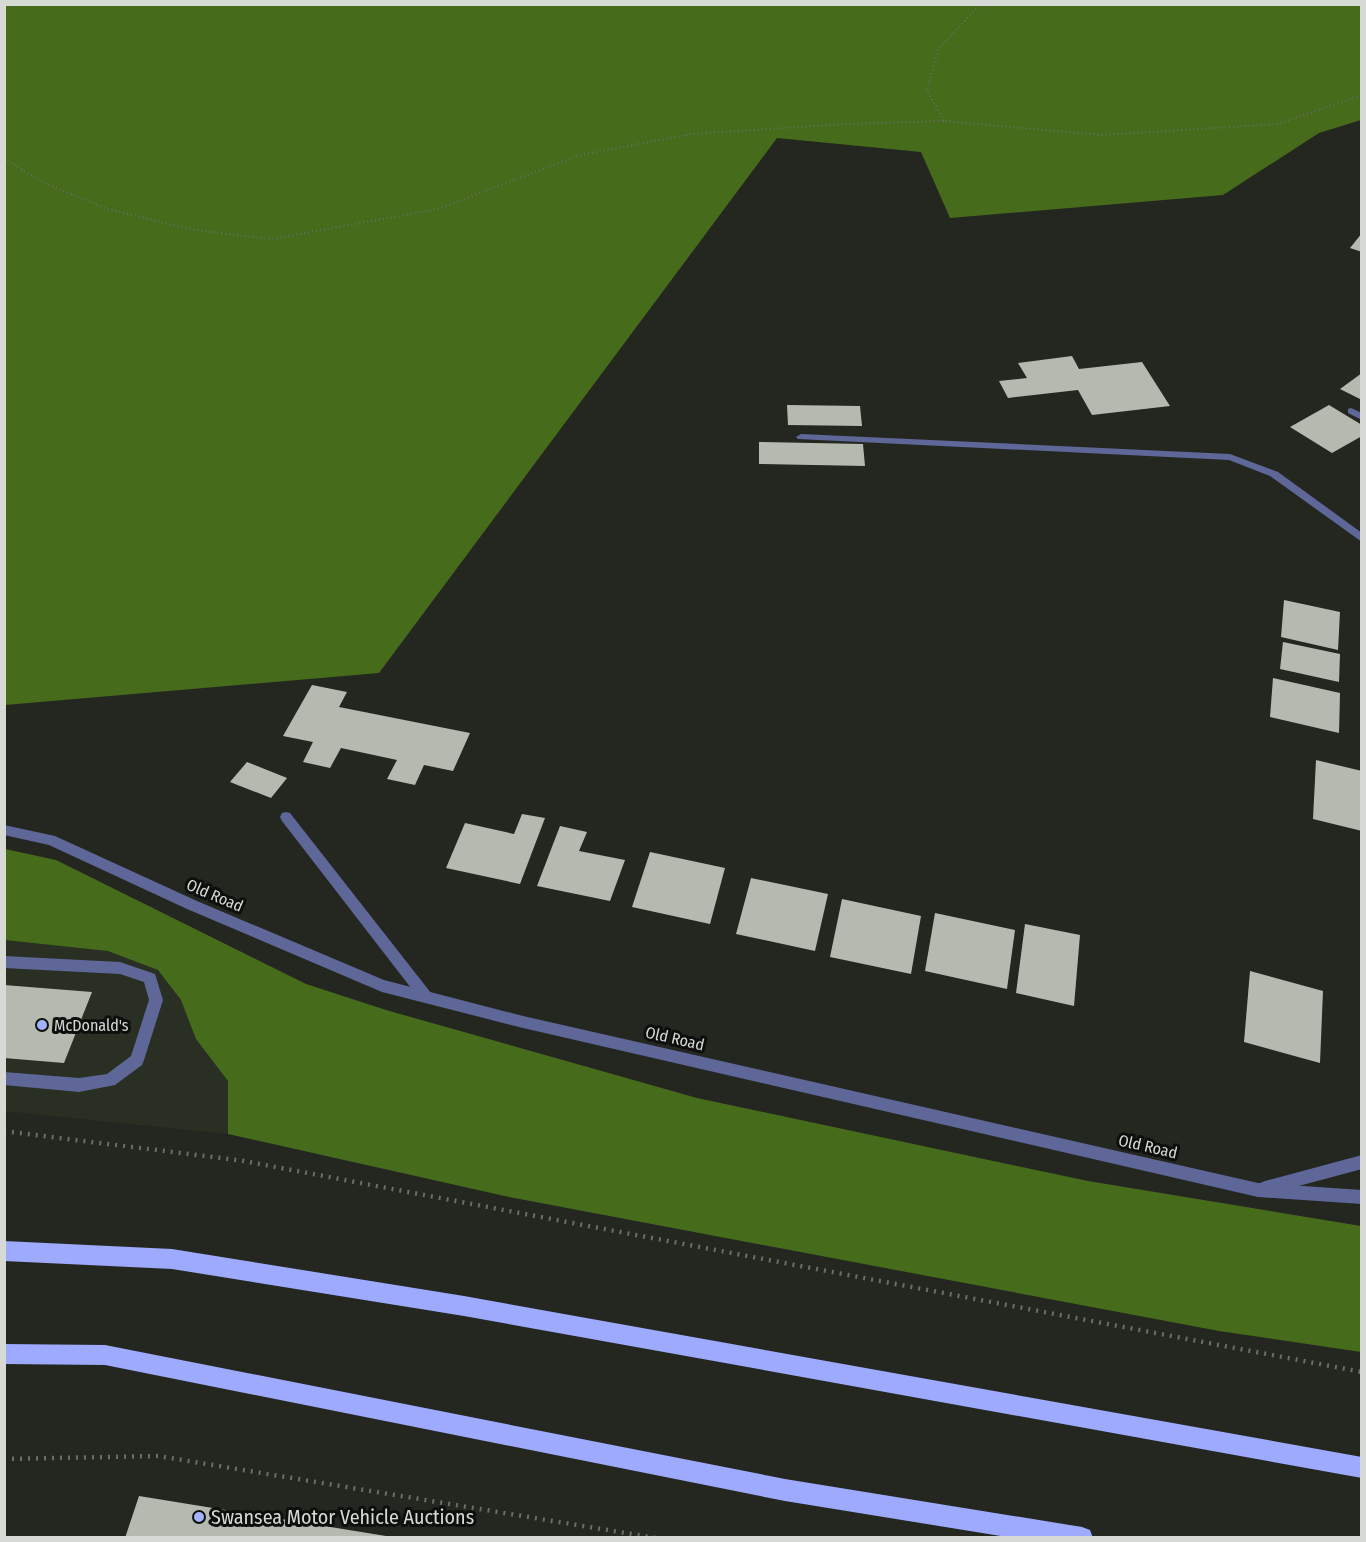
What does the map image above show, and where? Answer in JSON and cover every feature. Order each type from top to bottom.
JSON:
[{"type":"main road","points":[[4,1251],[172,1259],[464,1306],[1362,1468]]},
{"type":"main road","points":[[4,1354],[105,1355],[785,1490],[1082,1538]]},
{"type":"street","points":[[1351,411],[1362,417]]},
{"type":"street","points":[[801,437],[1230,456],[1274,474],[1362,539]]},
{"type":"street","points":[[286,817],[426,997]]},
{"type":"street","name":"Old Road","points":[[4,830],[51,840],[192,905],[382,986],[523,1022],[1258,1190],[1362,1197]]},
{"type":"street","points":[[4,962],[120,968],[150,978],[156,1000],[137,1060],[110,1080],[79,1085],[4,1078]]},
{"type":"street","points":[[1258,1190],[1362,1162]]},
{"type":"path","points":[[944,121],[927,90],[939,48],[981,4]]},
{"type":"path","points":[[4,158],[40,181],[106,209],[195,230],[272,239],[438,209],[580,155],[693,134],[845,124],[944,121],[1100,135],[1278,124],[1362,95]]},
{"type":"path","points":[[4,1131],[244,1161],[1362,1372]]},
{"type":"path","points":[[4,1459],[158,1456],[656,1538]]},
{"type":"shaded area","points":[[4,849],[56,860],[306,984],[386,1010],[373,1032],[228,1134],[5,1111]]},
{"type":"green space","points":[[5,4],[1361,5],[1361,120],[1319,133],[1223,195],[950,218],[921,152],[777,138],[379,673],[5,705]]},
{"type":"green space","points":[[5,849],[56,860],[306,984],[386,1010],[697,1098],[1088,1181],[1361,1226],[1361,1352],[1219,1331],[509,1197],[228,1134],[228,1081],[196,1039],[181,1000],[158,970],[108,951],[5,940]]},
{"type":"building","points":[[1362,233],[1362,252],[1350,248]]},
{"type":"building","points":[[1072,356],[1079,369],[1142,362],[1170,406],[1092,415],[1078,390],[1008,398],[999,381],[1027,378],[1018,363]]},
{"type":"building","points":[[1362,373],[1362,400],[1340,389]]},
{"type":"building","points":[[787,405],[860,406],[862,426],[788,425]]},
{"type":"building","points":[[1329,405],[1362,425],[1362,436],[1332,453],[1290,427]]},
{"type":"building","points":[[759,442],[863,444],[865,466],[759,464]]},
{"type":"building","points":[[1284,600],[1340,612],[1338,650],[1281,637]]},
{"type":"building","points":[[1283,642],[1340,654],[1339,682],[1280,669]]},
{"type":"building","points":[[1273,678],[1340,693],[1339,733],[1270,717]]},
{"type":"building","points":[[312,685],[347,692],[339,707],[470,733],[453,771],[424,765],[415,785],[387,779],[397,760],[341,748],[330,768],[303,762],[313,742],[283,736]]},
{"type":"building","points":[[1316,760],[1362,771],[1362,831],[1313,819]]},
{"type":"building","points":[[247,762],[287,778],[271,798],[230,782]]},
{"type":"building","points":[[522,814],[545,818],[520,884],[446,868],[465,823],[514,834]]},
{"type":"building","points":[[560,826],[587,832],[579,851],[625,860],[610,901],[537,886]]},
{"type":"building","points":[[650,852],[725,868],[710,924],[632,907]]},
{"type":"building","points":[[751,878],[828,894],[815,951],[736,934]]},
{"type":"building","points":[[842,899],[921,916],[911,974],[830,957]]},
{"type":"building","points":[[935,913],[1015,930],[1007,989],[925,971]]},
{"type":"building","points":[[1025,924],[1080,935],[1074,1006],[1016,993]]},
{"type":"building","points":[[1250,971],[1323,991],[1320,1063],[1244,1042]]},
{"type":"building","name":"McDonald's","points":[[4,985],[92,992],[64,1063],[4,1058]]},
{"type":"building","name":"Swansea Motor Vehicle Auctions","points":[[139,1496],[386,1536],[386,1538],[125,1538]]},
{"type":"place","name":"McDonald's","points":[[42,1025]]},
{"type":"place","name":"Swansea Motor Vehicle Auctions","points":[[199,1517]]}]
